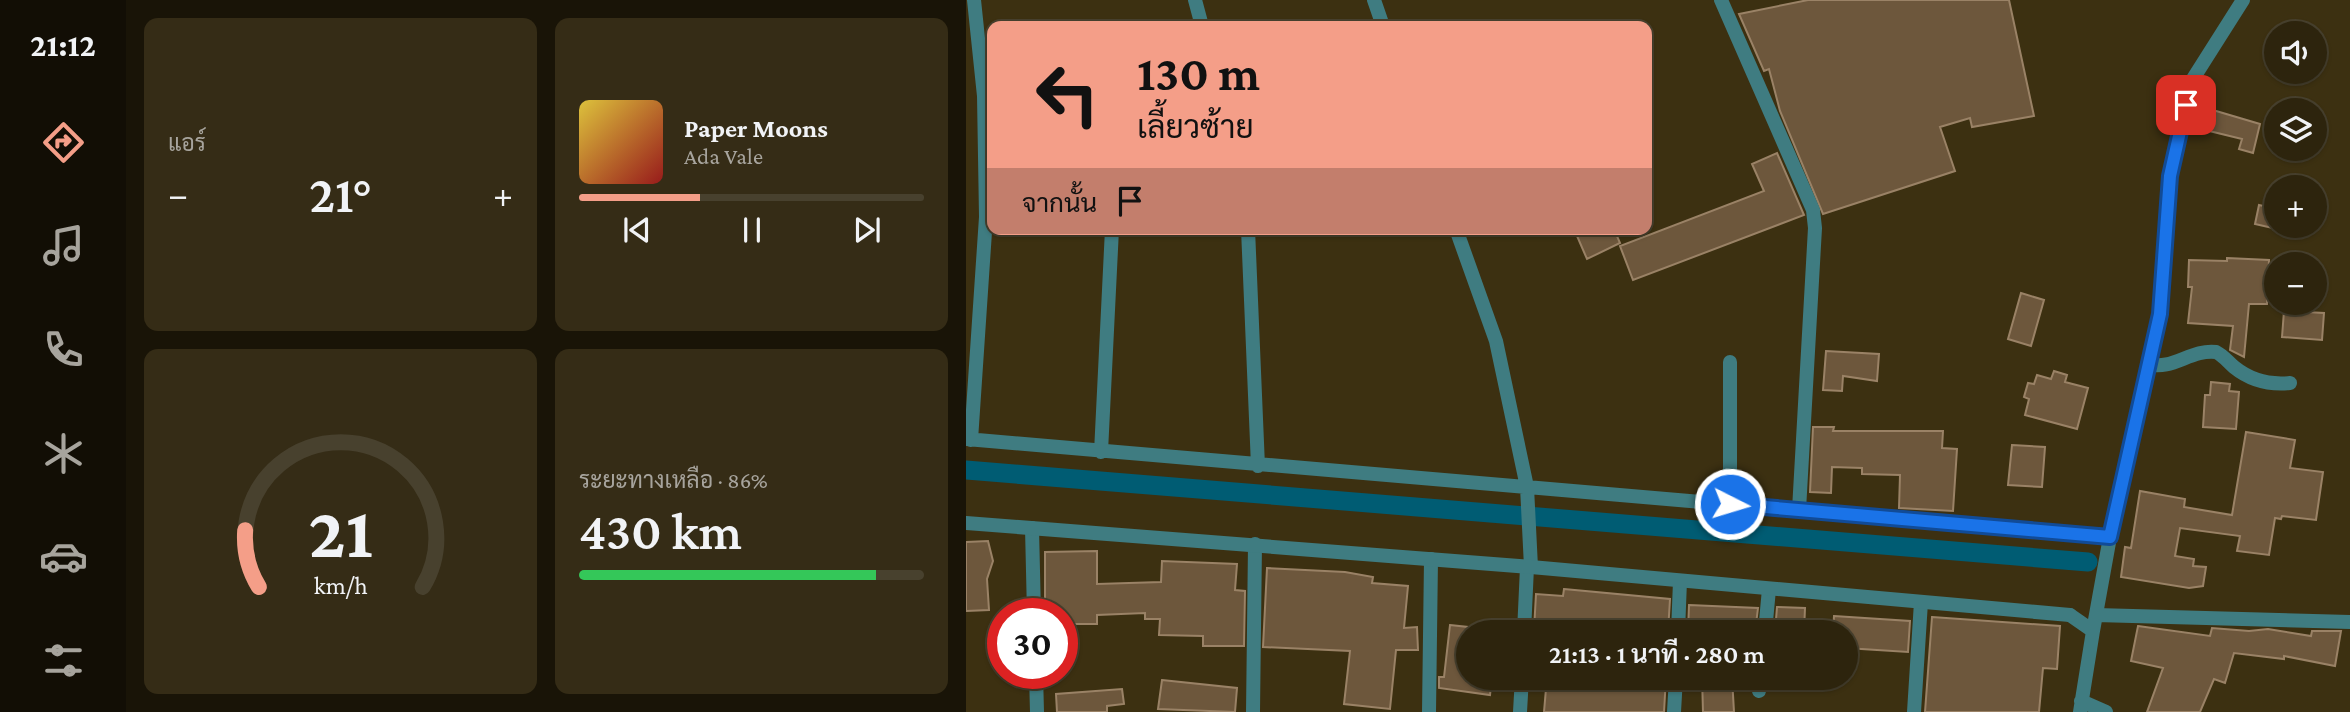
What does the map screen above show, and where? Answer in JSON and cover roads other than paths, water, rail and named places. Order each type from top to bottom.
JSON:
[{"type":"street","points":[[974,0],[987,89]]},
{"type":"street","points":[[1195,0],[1201,21]]},
{"type":"street","points":[[1374,0],[1381,21]]},
{"type":"street","points":[[1721,0],[1813,210],[1815,228],[1799,510]]},
{"type":"street","points":[[2106,712],[2080,707],[2110,537],[2160,314],[2170,176],[2191,82],[2243,0]]},
{"type":"street","points":[[987,235],[968,440],[2110,537]]},
{"type":"street","points":[[1101,452],[1112,235]]},
{"type":"street","points":[[1248,235],[1258,466]]},
{"type":"street","points":[[1458,235],[1496,341],[1527,487],[1529,567],[1525,620]]},
{"type":"street","points":[[2148,364],[2162,366],[2194,353],[2216,352],[2239,371],[2254,378],[2266,382],[2290,383]]},
{"type":"street","points":[[1730,362],[1730,504]]},
{"type":"street","points":[[966,523],[1255,544],[2070,615],[2093,631]]},
{"type":"street","points":[[1032,528],[1034,598]]},
{"type":"street","points":[[1253,712],[1255,544]]},
{"type":"street","points":[[1429,712],[1431,559]]},
{"type":"street","points":[[1678,620],[1680,581]]},
{"type":"street","points":[[1766,620],[1769,589]]},
{"type":"street","points":[[1914,712],[1921,602]]},
{"type":"street","points":[[2096,615],[2350,622]]},
{"type":"street","points":[[1036,689],[1037,712]]},
{"type":"street","points":[[1520,712],[1521,690]]},
{"type":"street","points":[[1674,712],[1675,690]]},
{"type":"waterway","points":[[966,470],[2088,562]]}]
